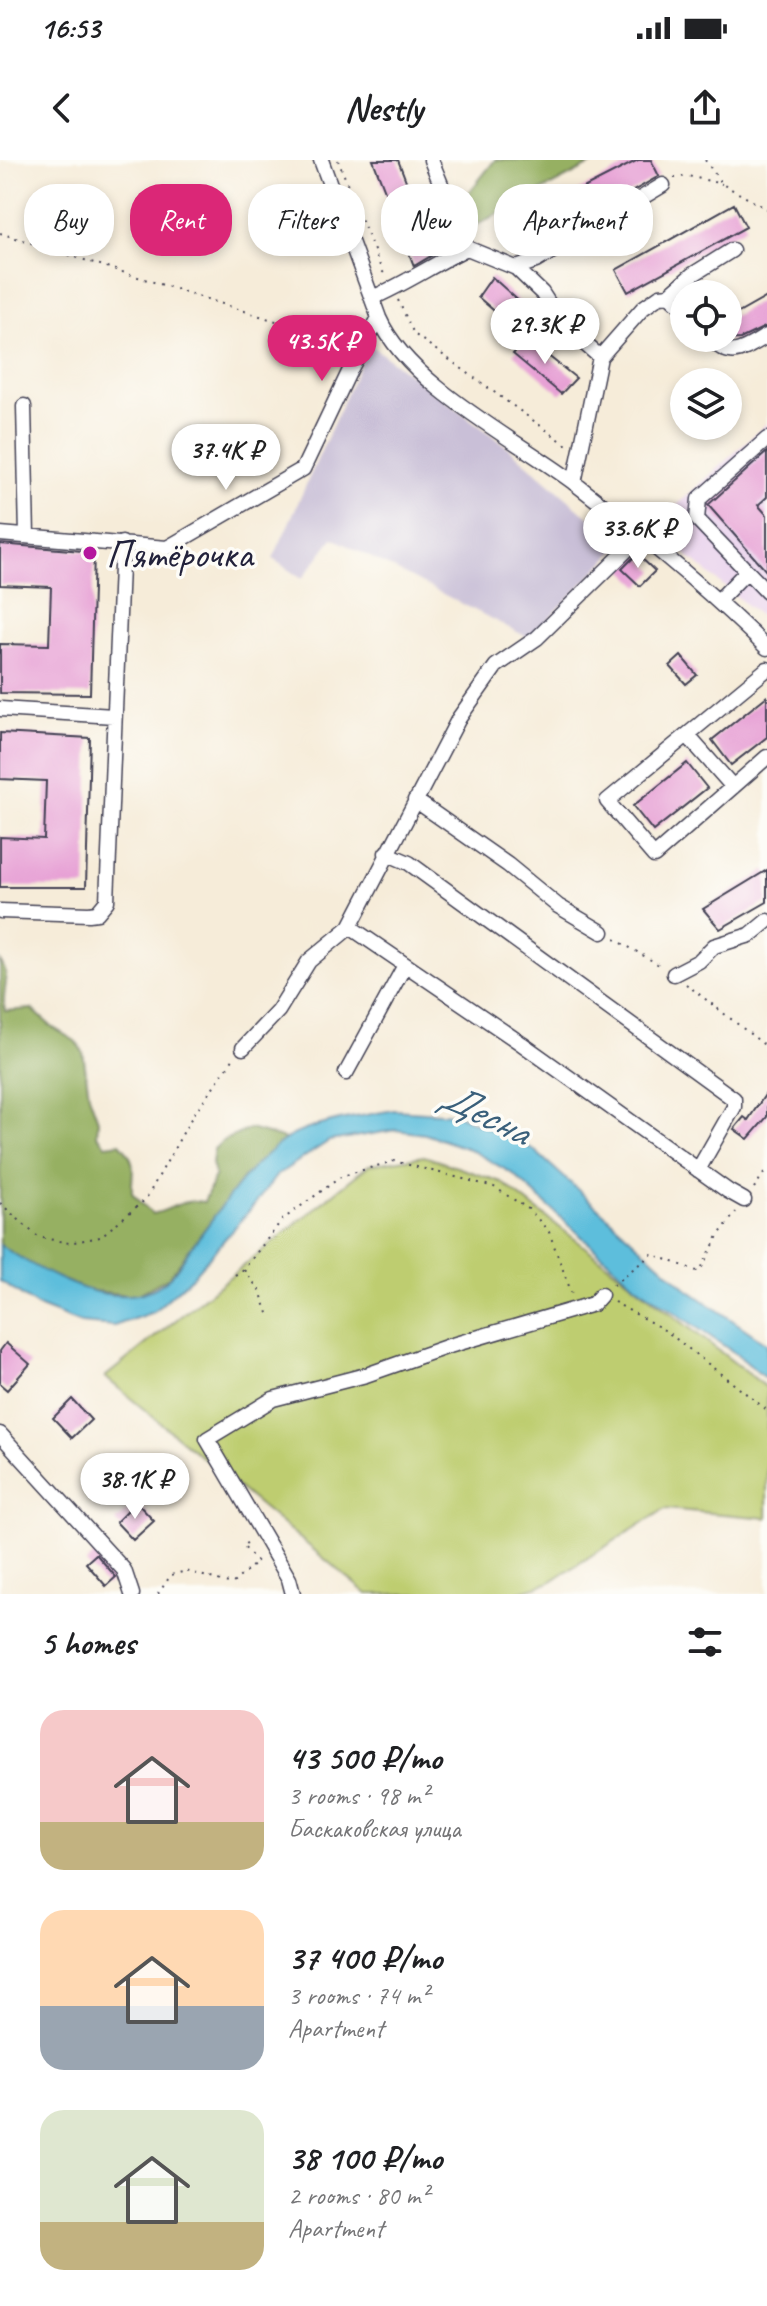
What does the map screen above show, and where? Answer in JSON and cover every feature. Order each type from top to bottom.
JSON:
[{"type":"street","points":[[321,160],[387,336],[440,389],[574,483],[719,600],[767,648]]},
{"type":"street","points":[[431,160],[441,184]]},
{"type":"street","points":[[516,268],[536,261],[663,185]]},
{"type":"street","points":[[574,483],[600,357],[643,308],[660,296],[669,295],[692,275],[732,250]]},
{"type":"street","points":[[478,252],[516,268],[542,293],[562,324],[600,357]]},
{"type":"street","points":[[372,298],[401,286],[451,256]]},
{"type":"street","points":[[0,534],[122,543],[168,552],[303,469],[351,368],[379,318]]},
{"type":"street","points":[[742,350],[767,336]]},
{"type":"street","points":[[24,406],[27,536]]},
{"type":"street","points":[[767,439],[699,499],[697,519],[767,592]]},
{"type":"street","points":[[243,1048],[278,1011],[309,961],[350,927],[459,718],[496,666],[537,638],[640,537]]},
{"type":"street","points":[[0,911],[89,914],[103,908],[107,901],[122,543]]},
{"type":"street","points":[[719,600],[747,571]]},
{"type":"street","points":[[767,669],[607,801],[654,856],[767,757]]},
{"type":"street","points":[[0,709],[114,716]]},
{"type":"street","points":[[687,735],[733,787]]},
{"type":"street","points":[[415,800],[508,865],[558,906],[602,932]]},
{"type":"street","points":[[386,853],[409,863],[734,1099],[734,1107],[698,1170]]},
{"type":"street","points":[[674,974],[699,961],[714,946],[750,935],[767,921]]},
{"type":"street","points":[[350,927],[744,1200]]},
{"type":"street","points":[[346,1073],[405,965]]},
{"type":"street","points":[[293,1594],[289,1579],[207,1439],[273,1399],[366,1375],[449,1346],[593,1304],[601,1295]]},
{"type":"street","points":[[0,1434],[124,1570],[132,1594]]},
{"type":"path","points":[[338,160],[382,271],[387,276],[397,278],[405,293],[398,297],[398,301],[414,334],[581,455]]},
{"type":"path","points":[[705,160],[722,184]]},
{"type":"path","points":[[663,185],[677,177],[688,176],[722,184],[767,209]]},
{"type":"path","points":[[0,233],[304,330],[351,334],[359,329],[355,336]]},
{"type":"path","points":[[121,563],[167,564],[168,552]]},
{"type":"path","points":[[602,932],[674,974],[767,1047]]},
{"type":"path","points":[[0,1203],[38,1237],[69,1243],[100,1237],[146,1199],[193,1115],[243,1048]]},
{"type":"path","points":[[235,1275],[244,1269],[282,1220],[342,1176],[394,1161],[494,1187],[530,1210],[549,1232],[577,1309]]},
{"type":"path","points":[[767,1169],[718,1236],[697,1271],[652,1254],[601,1295],[666,1331],[767,1410]]},
{"type":"path","points":[[244,1269],[260,1291],[269,1316]]},
{"type":"path","points":[[158,1594],[171,1575],[186,1571],[232,1584],[257,1562],[243,1546],[261,1530]]},
{"type":"shaded area","points":[[369,344],[505,445],[621,545],[529,638],[333,538],[302,579],[273,559]]},
{"type":"shaded area","points":[[767,423],[767,622],[653,527]]},
{"type":"green space","points":[[495,160],[600,160],[554,184],[494,184],[494,216],[478,224],[476,184]]},
{"type":"green space","points":[[0,961],[6,974],[5,1011],[32,1009],[52,1027],[75,1041],[83,1052],[89,1095],[98,1120],[97,1135],[106,1145],[120,1143],[126,1150],[133,1166],[132,1193],[152,1214],[183,1203],[204,1202],[215,1176],[212,1163],[214,1149],[224,1140],[250,1129],[285,1139],[243,1178],[169,1277],[135,1296],[87,1290],[38,1270],[0,1245]]},
{"type":"green space","points":[[424,1156],[501,1182],[767,1388],[767,1518],[665,1509],[548,1583],[513,1594],[367,1594],[105,1377],[369,1165]]},
{"type":"water","points":[[394,1110],[456,1114],[533,1149],[687,1289],[767,1344],[767,1380],[739,1356],[636,1286],[513,1174],[469,1149],[425,1134],[396,1130],[329,1141],[277,1175],[192,1277],[153,1312],[114,1326],[81,1323],[37,1306],[0,1281],[0,1245],[38,1268],[84,1289],[131,1295],[152,1289],[171,1276],[245,1177],[283,1141],[321,1125]]},
{"type":"building","points":[[373,160],[398,160],[407,184],[382,184]]},
{"type":"building","points":[[638,160],[651,160],[659,176],[645,184],[591,184]]},
{"type":"building","points":[[734,204],[746,227],[628,292],[616,270],[641,256],[653,256],[653,249]]},
{"type":"building","points":[[410,256],[431,256],[414,266]]},
{"type":"building","points":[[492,277],[541,321],[527,339],[478,297]]},
{"type":"building","points":[[767,297],[767,326],[742,338],[742,311]]},
{"type":"building","points":[[527,339],[576,378],[561,394],[513,354]]},
{"type":"building","points":[[767,452],[767,497],[758,505],[767,515],[767,572],[708,505]]},
{"type":"building","points":[[0,544],[94,552],[90,694],[0,693],[0,644],[49,645],[51,587],[0,585]]},
{"type":"building","points":[[637,554],[655,571],[640,586],[622,569]]},
{"type":"building","points":[[681,656],[697,675],[686,684],[670,666]]},
{"type":"building","points":[[767,696],[767,737],[731,765],[712,740]]},
{"type":"building","points":[[0,733],[90,738],[86,887],[0,887],[0,837],[44,839],[46,781],[0,779]]},
{"type":"building","points":[[687,763],[707,788],[653,831],[633,806]]},
{"type":"building","points":[[767,870],[767,902],[720,929],[703,909]]},
{"type":"building","points":[[767,1092],[767,1117],[748,1139],[734,1129],[744,1117],[748,1120]]},
{"type":"building","points":[[6,1343],[30,1364],[7,1390],[0,1384],[0,1351]]},
{"type":"building","points":[[72,1399],[91,1420],[72,1438],[53,1418]]},
{"type":"building","points":[[136,1502],[154,1521],[133,1540],[116,1522]]},
{"type":"building","points":[[96,1554],[116,1577],[106,1586],[86,1563]]},
{"type":"place","name":"Пятёрочка","points":[[90,553]]},
{"type":"water label","name":"Десна","points":[[486,1112]]}]
